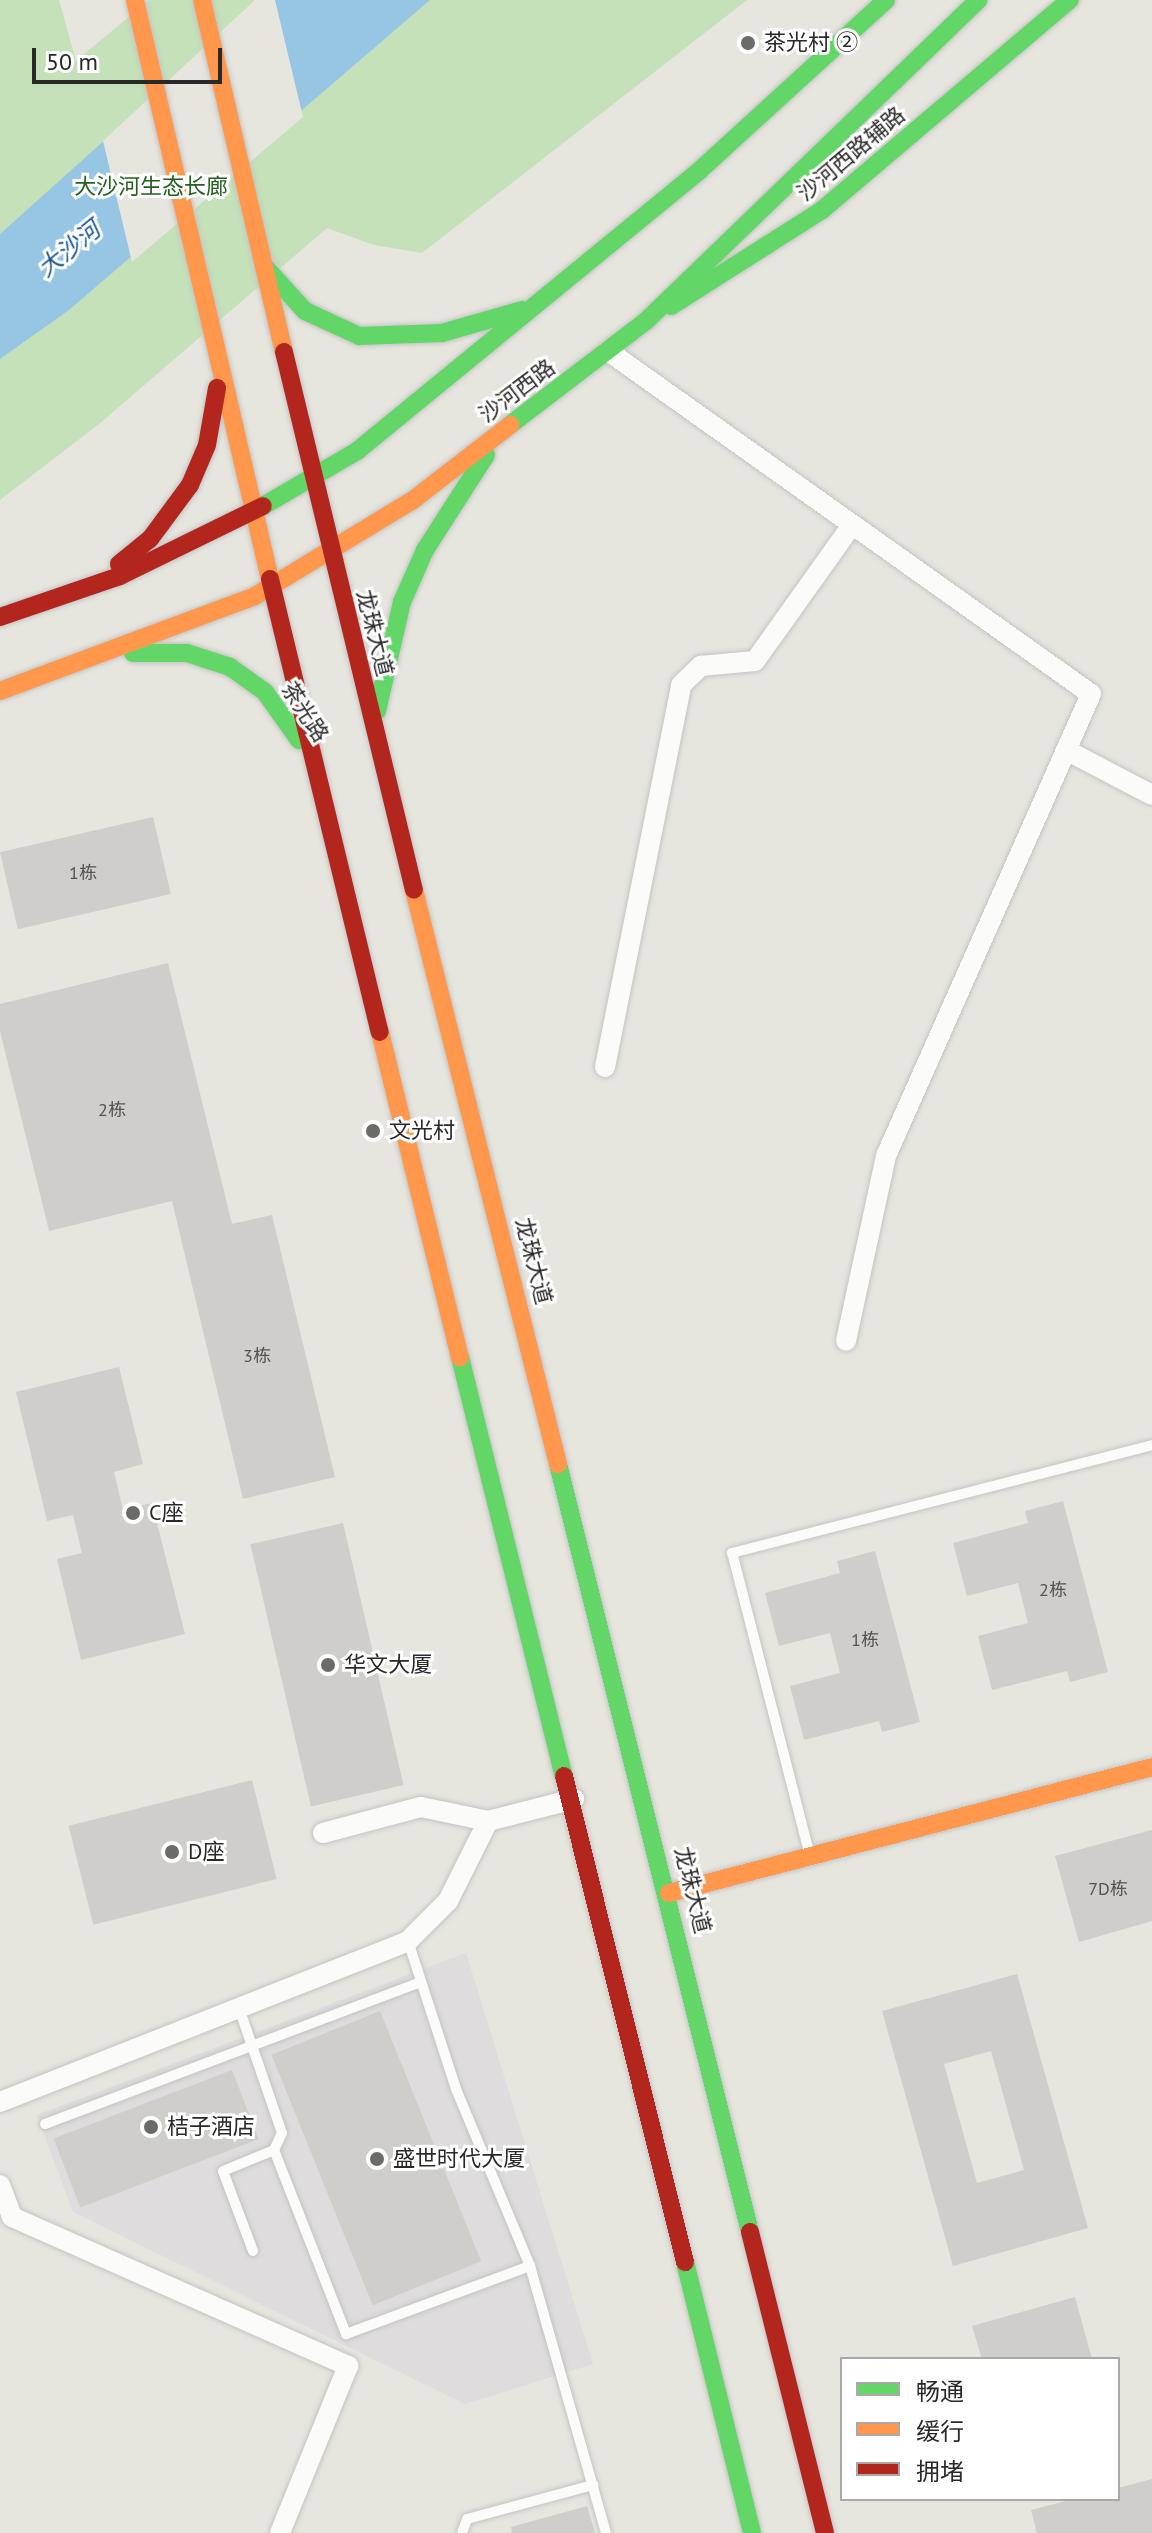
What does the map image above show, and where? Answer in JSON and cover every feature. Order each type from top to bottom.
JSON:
[{"type":"main road","points":[[135,0],[320,792],[574,1799],[752,2533]]},
{"type":"main road","name":"龙珠大道","points":[[202,0],[331,554],[669,1893],[825,2533]]},
{"type":"main road","points":[[0,617],[83,588],[254,514],[314,479],[549,297],[700,170],[886,0]]},
{"type":"main road","name":"沙河西路","points":[[0,691],[95,661],[272,587],[331,554],[513,424],[646,321],[978,0]]},
{"type":"main road","name":"沙河西路辅路","points":[[646,321],[822,210],[1070,0]]},
{"type":"main road","points":[[264,265],[305,311],[333,327],[380,339],[464,329],[549,297]]},
{"type":"main road","points":[[83,588],[150,539],[190,485],[217,407],[218,360]]},
{"type":"main road","points":[[377,738],[387,647],[415,572],[469,478],[513,424]]},
{"type":"main road","name":"茶光路","points":[[95,661],[170,652],[243,673],[284,716],[320,792]]},
{"type":"main road","points":[[669,1893],[1152,1767]]},
{"type":"street","points":[[608,351],[1091,694],[886,1156],[846,1341]]},
{"type":"street","points":[[605,1067],[681,685],[701,666],[755,661],[852,525]]},
{"type":"street","points":[[1066,750],[1152,795]]},
{"type":"street","points":[[323,1833],[421,1807],[488,1821],[574,1799]]},
{"type":"street","points":[[0,2102],[408,1941],[448,1901],[488,1821]]},
{"type":"street","points":[[0,2185],[12,2217],[348,2366],[280,2533]]},
{"type":"lane","points":[[810,1856],[732,1553],[1152,1445]]},
{"type":"lane","points":[[408,1941],[419,1983],[530,2266],[606,2533]]},
{"type":"lane","points":[[45,2124],[419,1983]]},
{"type":"lane","points":[[239,2008],[282,2133],[274,2150],[223,2171],[253,2251]]},
{"type":"lane","points":[[274,2150],[346,2334],[530,2266]]},
{"type":"lane","points":[[462,2533],[467,2519],[593,2485]]},
{"type":"shaded area","points":[[466,1953],[593,2364],[465,2404],[73,2212],[37,2115]]},
{"type":"green space","name":"大沙河生态长廊","points":[[0,0],[59,0],[76,61],[149,0],[747,0],[422,253],[374,245],[327,228],[99,424],[0,500]]},
{"type":"water","name":"大沙河","points":[[261,0],[430,0],[69,310],[0,359],[0,234]]},
{"type":"pier","points":[[255,0],[275,0],[303,117],[132,262],[103,141]]},
{"type":"building","points":[[153,817],[171,894],[18,929],[0,852]]},
{"type":"building","points":[[168,963],[232,1224],[272,1215],[335,1477],[243,1499],[172,1201],[49,1231],[0,1031],[0,1004]]},
{"type":"building","name":"C座","points":[[119,1367],[143,1464],[114,1472],[123,1510],[152,1503],[185,1634],[81,1660],[57,1559],[82,1553],[73,1515],[47,1521],[16,1392]]},
{"type":"building","points":[[1063,1501],[1108,1672],[1070,1682],[1067,1671],[992,1690],[978,1636],[1028,1623],[1018,1583],[967,1596],[953,1543],[1028,1523],[1025,1511]]},
{"type":"building","name":"华文大厦","points":[[343,1523],[404,1785],[311,1806],[250,1544]]},
{"type":"building","points":[[875,1551],[920,1722],[882,1732],[879,1721],[804,1740],[790,1686],[840,1673],[830,1633],[779,1646],[765,1593],[840,1573],[837,1561]]},
{"type":"building","name":"D座","points":[[252,1780],[277,1879],[93,1925],[69,1826]]},
{"type":"building","points":[[1152,1830],[1152,1921],[1079,1942],[1055,1856]]},
{"type":"building","points":[[1017,1974],[1088,2228],[953,2266],[882,2011]],"holes":[[[991,2051],[1024,2170],[977,2183],[944,2064]]]},
{"type":"building","name":"盛世时代大厦","points":[[380,2011],[481,2261],[373,2305],[272,2055]]},
{"type":"building","name":"桔子酒店","points":[[232,2070],[259,2139],[80,2208],[54,2138]]},
{"type":"building","points":[[1075,2297],[1091,2357],[981,2357],[972,2326]]},
{"type":"building","points":[[1152,2479],[1152,2533],[1037,2533],[1031,2510],[1066,2501],[1120,2501],[1120,2487]]},
{"type":"building","points":[[587,2506],[595,2533],[512,2533],[511,2527]]},
{"type":"traffic: fast","points":[[263,506],[357,451],[700,170],[886,0]]},
{"type":"traffic: fast","points":[[510,425],[646,321],[978,0]]},
{"type":"traffic: fast","points":[[671,306],[822,210],[1070,0]]},
{"type":"traffic: fast","points":[[266,268],[305,311],[359,336],[442,333],[522,310]]},
{"type":"traffic: fast","points":[[377,711],[402,602],[425,550],[486,455]]},
{"type":"traffic: fast","points":[[133,653],[187,653],[230,667],[265,692],[299,740]]},
{"type":"traffic: fast","points":[[460,1357],[564,1776]]},
{"type":"traffic: fast","points":[[558,1464],[750,2232]]},
{"type":"traffic: fast","points":[[685,2262],[752,2533]]},
{"type":"traffic: slow","points":[[135,0],[270,579]]},
{"type":"traffic: slow","points":[[202,0],[284,352]]},
{"type":"traffic: slow","points":[[0,691],[255,596],[413,500],[510,425]]},
{"type":"traffic: slow","points":[[414,890],[558,1464]]},
{"type":"traffic: slow","points":[[380,1032],[460,1357]]},
{"type":"traffic: slow","points":[[669,1893],[1152,1767]]},
{"type":"traffic: jam","points":[[284,352],[414,890]]},
{"type":"traffic: jam","points":[[119,564],[150,539],[190,485],[207,445],[217,388]]},
{"type":"traffic: jam","points":[[0,617],[120,576],[263,506]]},
{"type":"traffic: jam","points":[[270,579],[380,1032]]},
{"type":"traffic: jam","points":[[564,1776],[685,2262]]},
{"type":"traffic: jam","points":[[750,2232],[825,2533]]},
{"type":"place","name":"茶光村 ②","points":[[748,43]]},
{"type":"place","name":"文光村","points":[[373,1131]]},
{"type":"place","name":"C座","points":[[133,1513]]},
{"type":"place","name":"华文大厦","points":[[328,1665]]},
{"type":"place","name":"D座","points":[[172,1852]]},
{"type":"place","name":"桔子酒店","points":[[151,2127]]},
{"type":"place","name":"盛世时代大厦","points":[[377,2159]]}]
